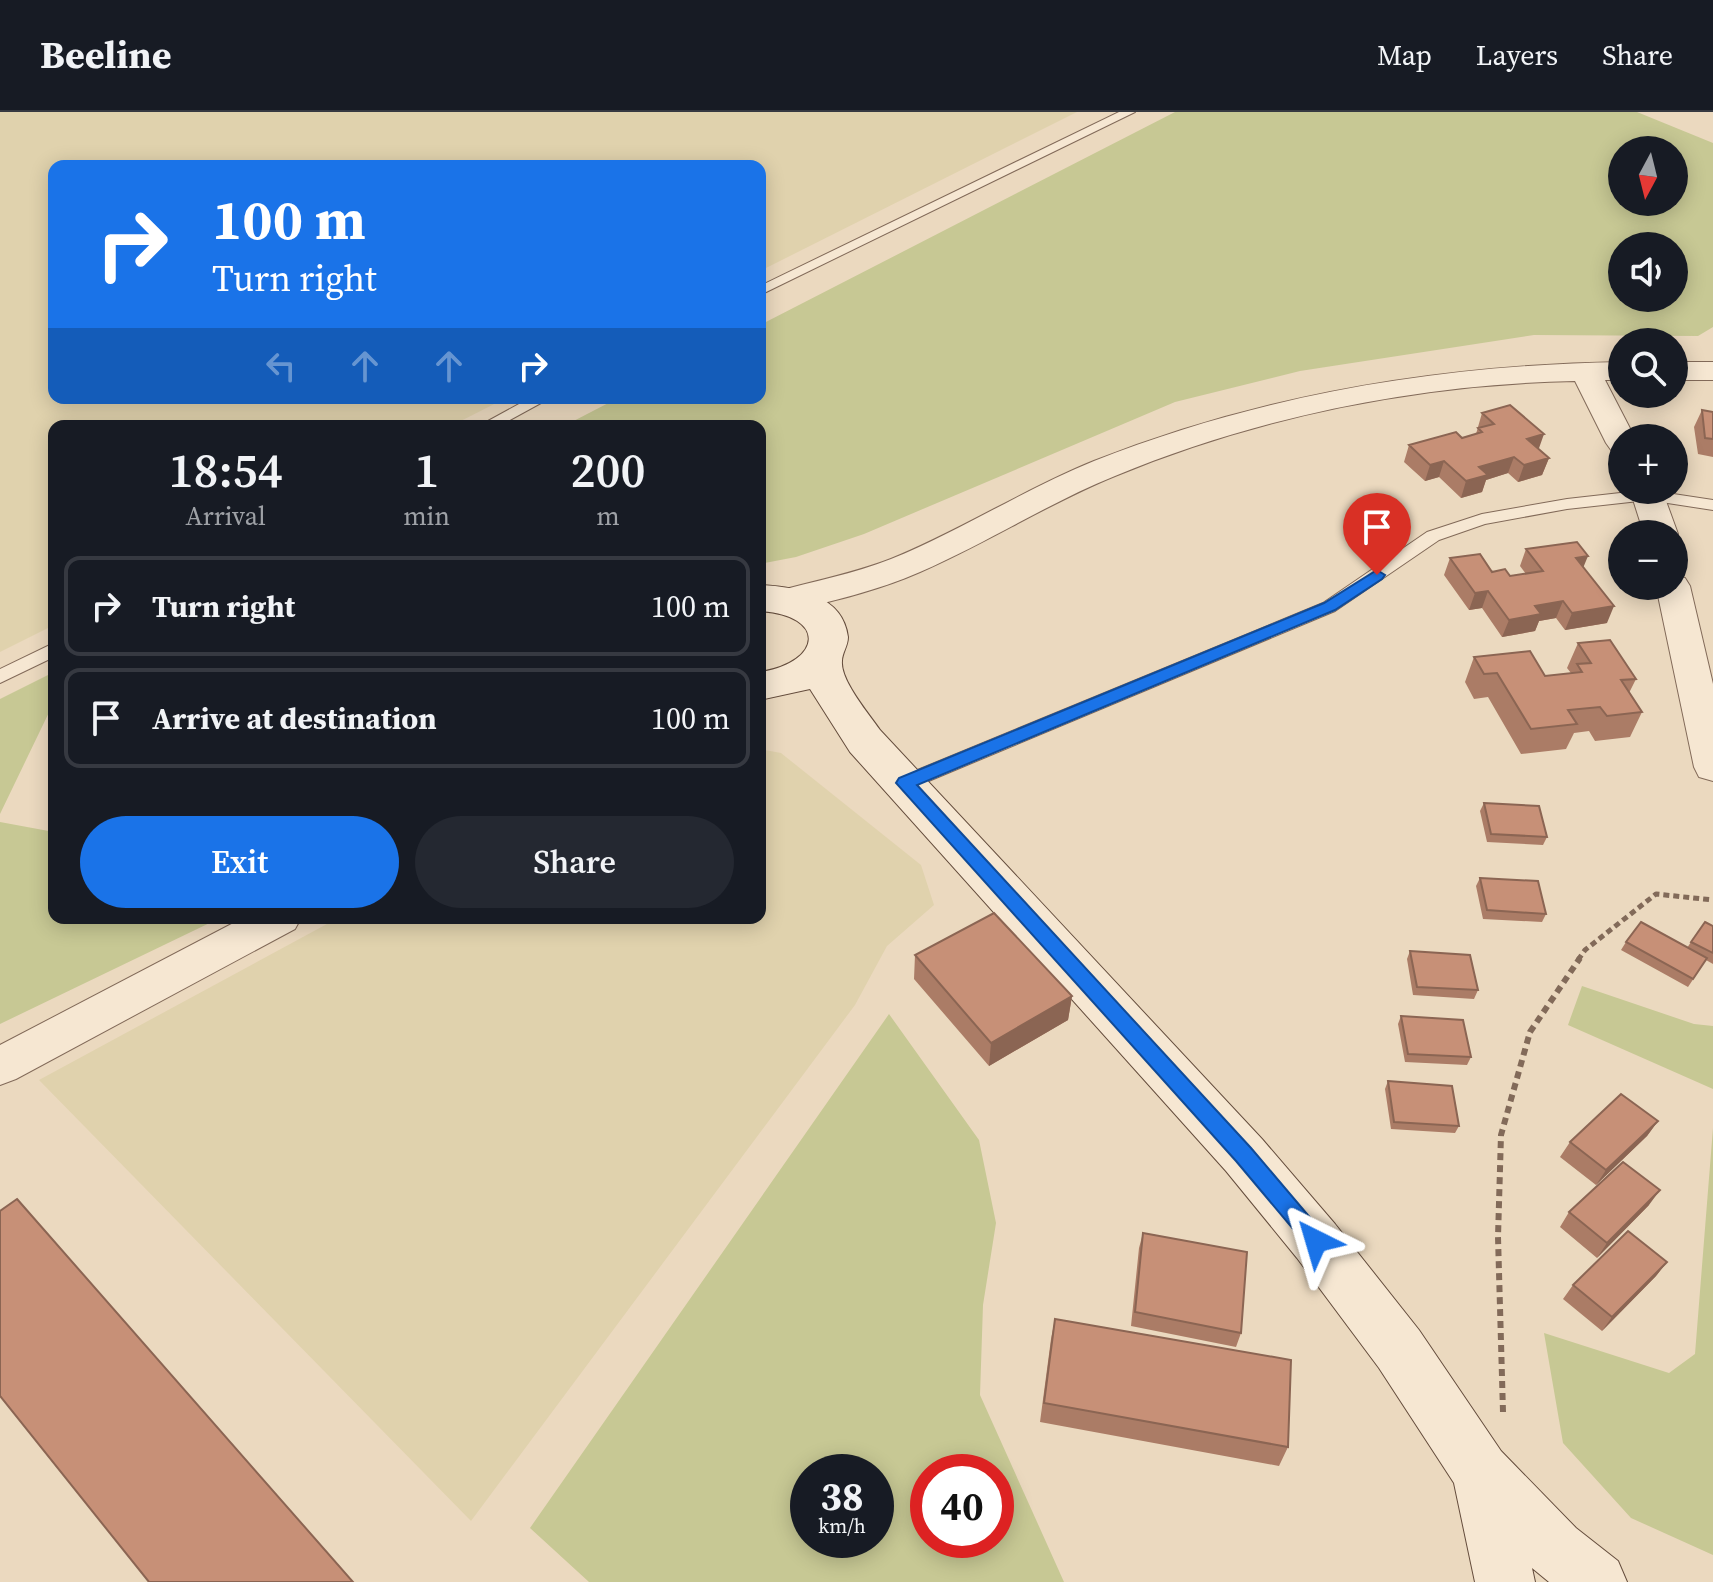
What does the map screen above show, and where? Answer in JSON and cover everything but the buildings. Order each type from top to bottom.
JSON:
[{"type":"street","points":[[774,599],[835,589],[897,569],[1104,469],[1200,434],[1283,411],[1382,391],[1475,379],[1608,371]]},
{"type":"street","points":[[1688,371],[1713,371]]},
{"type":"street","points":[[1586,372],[1612,424]]},
{"type":"street","points":[[766,687],[799,680],[826,652],[858,600],[897,569]]},
{"type":"street","points":[[774,599],[819,616],[828,629],[829,687],[865,741],[1244,1155],[1316,1241],[1399,1349],[1492,1446],[1555,1549],[1597,1582]]},
{"type":"street","points":[[1676,600],[1713,767]]},
{"type":"street","points":[[766,690],[806,705],[865,741]]},
{"type":"street","points":[[0,1066],[269,924]]},
{"type":"street","points":[[1492,1446],[1505,1582]]},
{"type":"lane","points":[[766,288],[1129,112]]},
{"type":"lane","points":[[499,420],[530,404]]},
{"type":"lane","points":[[905,783],[1329,607],[1433,536],[1482,519],[1608,498]]},
{"type":"lane","points":[[1688,500],[1713,505]]},
{"type":"lane","points":[[0,677],[48,652]]},
{"type":"path","points":[[1492,1446],[1501,1135],[1530,1032],[1585,950],[1656,894],[1713,900]]},
{"type":"shaded area","points":[[0,112],[1077,112],[766,268],[766,160],[48,160],[48,404],[494,404],[463,420],[48,420],[48,628],[0,652]]},
{"type":"shaded area","points":[[766,750],[781,753],[921,865],[934,905],[887,946],[855,1005],[471,1521],[39,1080],[327,924],[766,924]]},
{"type":"green space","points":[[1175,112],[1637,112],[1713,143],[1713,327],[1698,336],[1688,336],[1688,328],[1608,328],[1608,335],[1534,335],[1300,371],[1175,402],[864,534],[796,557],[766,563],[766,420],[576,420],[606,404],[766,404],[766,322]]},
{"type":"green space","points":[[48,675],[48,714],[0,814],[0,699]]},
{"type":"green space","points":[[0,822],[48,831],[48,924],[208,924],[0,1024]]},
{"type":"green space","points":[[1582,986],[1694,1024],[1713,1026],[1713,1089],[1568,1025]]},
{"type":"green space","points":[[889,1014],[979,1140],[996,1223],[983,1305],[980,1395],[1007,1454],[910,1454],[910,1558],[1014,1558],[1014,1471],[1064,1582],[589,1582],[530,1528]]},
{"type":"green space","points":[[1713,1128],[1713,1555],[1631,1518],[1563,1443],[1544,1333],[1669,1373],[1695,1354]]},
{"type":"route","points":[[1316,1241],[1244,1155],[905,783],[1329,607],[1377,575]]}]
